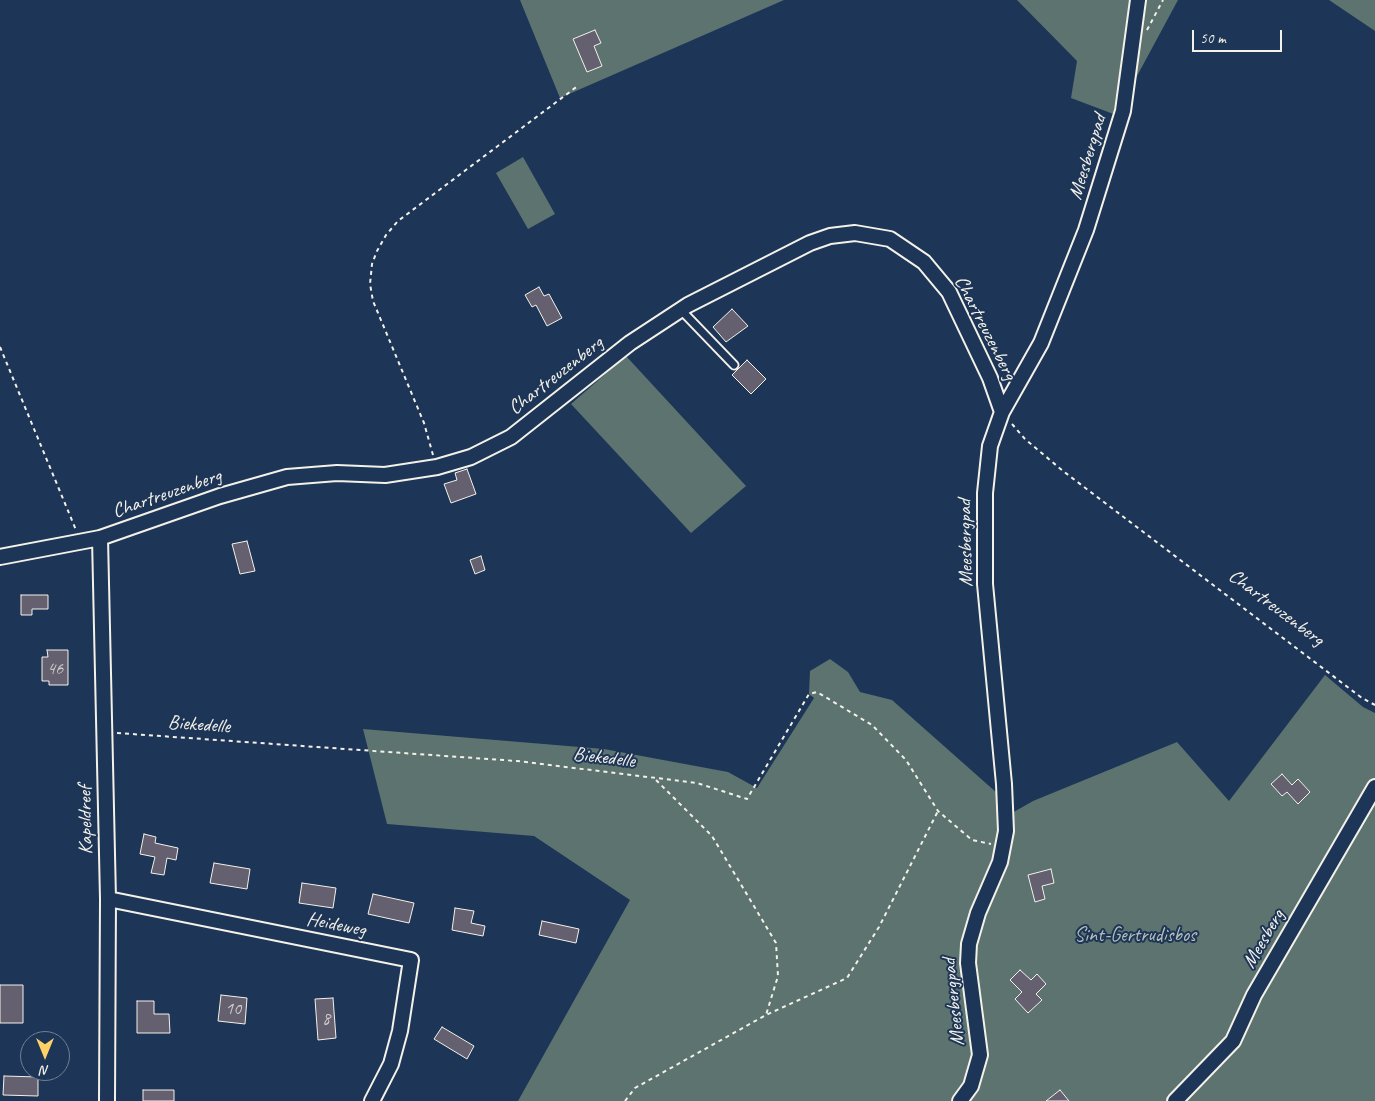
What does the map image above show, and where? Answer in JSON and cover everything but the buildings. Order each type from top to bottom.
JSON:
[{"type":"street","name":"Meesbergpad","points":[[960,1101],[970,1086],[980,1055],[968,963],[969,944],[974,926],[994,879],[1004,846],[1006,831],[1004,784],[994,694],[984,538],[984,493],[990,446],[1002,412],[1041,343],[1086,230],[1123,111],[1128,88],[1138,0]]},
{"type":"street","name":"Chartreuzenberg","points":[[0,557],[100,538],[220,496],[287,477],[337,473],[384,475],[437,467],[471,457],[511,437],[630,343],[680,310],[810,243],[830,236],[856,233],[890,239],[924,262],[949,292],[990,378],[1002,412]]},
{"type":"street","name":"Kapeldreef","points":[[100,538],[108,899],[107,1101]]},
{"type":"street","name":"Meesberg","points":[[1175,1101],[1233,1041],[1254,996],[1375,787]]},
{"type":"street","name":"Heideweg","points":[[108,899],[412,960],[400,1031],[391,1064],[372,1101]]},
{"type":"lane","points":[[680,310],[734,365]]},
{"type":"path","points":[[437,467],[424,423],[372,301],[370,284],[372,264],[377,250],[386,235],[398,221],[579,85]]},
{"type":"path","points":[[0,347],[81,542]]},
{"type":"path","name":"Chartreuzenberg","points":[[1002,412],[1025,439],[1063,471],[1362,698],[1375,705]]},
{"type":"path","points":[[656,779],[697,783],[747,799],[809,694],[817,692],[872,725],[906,760],[938,811],[972,840],[1004,846]]},
{"type":"path","name":"Biekedelle","points":[[104,732],[517,761],[656,779],[712,836],[776,943],[778,976],[766,1015]]},
{"type":"path","points":[[625,1101],[635,1088],[766,1015],[847,978],[879,927],[938,811]]},
{"type":"green space","points":[[520,0],[784,0],[560,98]]},
{"type":"green space","points":[[1017,0],[1178,0],[1116,115],[1071,98],[1077,61]]},
{"type":"green space","points":[[1329,0],[1375,0],[1375,31]]},
{"type":"green space","points":[[523,157],[555,214],[528,229],[496,173]]},
{"type":"green space","points":[[626,356],[746,486],[691,533],[571,404]]},
{"type":"green space","name":"Sint-Gertrudisbos","points":[[830,659],[848,672],[860,692],[892,700],[997,793],[1012,813],[1033,801],[1177,742],[1229,801],[1325,675],[1363,707],[1375,713],[1375,1101],[518,1101],[630,900],[534,836],[387,824],[363,729],[604,749],[728,772],[757,788],[814,698],[809,694],[810,671]]}]
